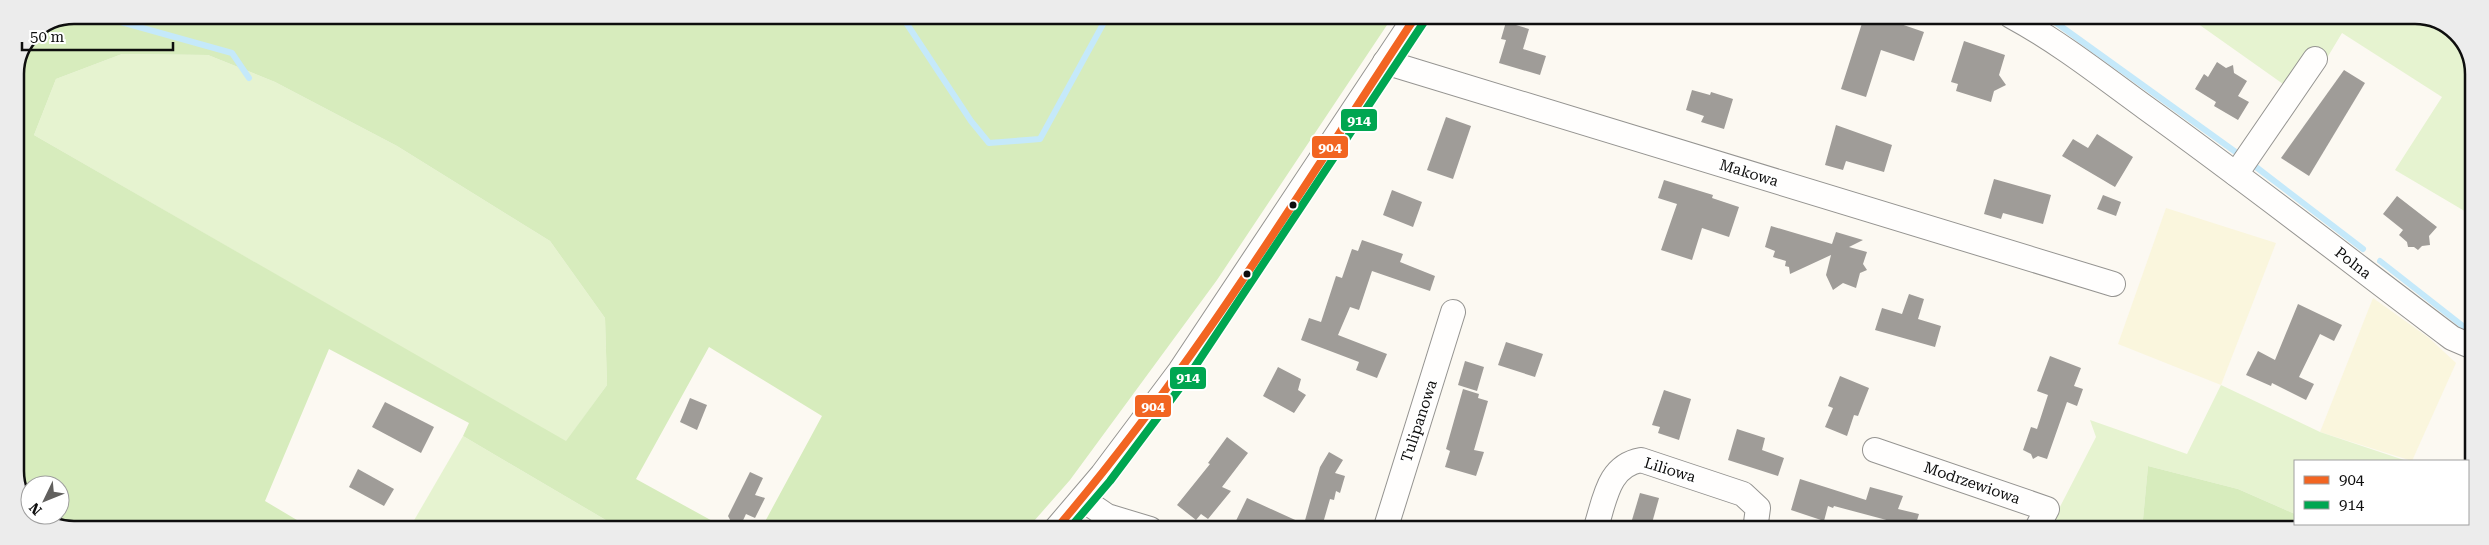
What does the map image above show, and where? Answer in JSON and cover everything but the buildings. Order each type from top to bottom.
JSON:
[{"type":"street","points":[[1063,521],[1180,371],[1411,24]]},
{"type":"street","name":"Polna","points":[[2026,24],[2236,174],[2452,338],[2465,344]]},
{"type":"street","points":[[2236,174],[2315,59]]},
{"type":"street","name":"Makowa","points":[[1385,62],[2113,284]]},
{"type":"street","name":"Tulipanowa","points":[[1387,521],[1453,312]]},
{"type":"street","name":"Modrzewiowa","points":[[1875,450],[2047,509],[2041,521]]},
{"type":"street","name":"Liliowa","points":[[1598,521],[1613,475],[1628,462],[1641,460],[1743,494],[1758,508],[1756,521]]},
{"type":"street","points":[[1082,499],[1107,516],[1124,521]]},
{"type":"shaded area","points":[[2166,208],[2276,243],[2221,385],[2118,344]]},
{"type":"shaded area","points":[[2373,298],[2429,338],[2456,363],[2412,460],[2320,432]]},
{"type":"green space","points":[[74,24],[1388,24],[1217,280],[1070,480],[1034,521],[765,521],[822,416],[709,347],[636,479],[712,521],[607,521],[463,436],[469,423],[329,349],[265,501],[299,521],[70,521],[70,475],[24,475],[24,74],[25,64],[32,46],[38,38],[54,28]],"holes":[[[122,54],[208,55],[275,82],[397,146],[550,241],[605,318],[607,385],[566,441],[34,135],[56,79]]]},
{"type":"green space","points":[[2198,24],[2416,24],[2431,26],[2440,30],[2457,46],[2465,70],[2465,211],[2395,170],[2442,97],[2342,33],[2303,98]]},
{"type":"green space","points":[[122,54],[208,55],[275,82],[397,146],[550,241],[605,318],[607,385],[566,442],[34,135],[56,79]]},
{"type":"green space","points":[[2221,385],[2320,432],[2404,460],[2294,460],[2294,514],[2238,489],[2148,466],[2143,521],[2053,521],[2096,437],[2090,420],[2187,454]]},
{"type":"green space","points":[[463,436],[607,521],[414,521]]},
{"type":"green space","points":[[2148,466],[2238,489],[2294,514],[2294,521],[2143,521]]},
{"type":"waterway","points":[[128,24],[232,53],[249,78]]},
{"type":"waterway","points":[[907,24],[971,121],[989,143],[1040,139],[1103,24]]},
{"type":"waterway","points":[[2058,24],[2237,153]]},
{"type":"waterway","points":[[2256,167],[2363,249]]},
{"type":"waterway","points":[[2380,261],[2465,328]]},
{"type":"transit line","name":"904","points":[[1063,521],[1106,468],[1199,343],[1244,278],[1411,24]]},
{"type":"transit line","name":"914","points":[[1076,521],[1110,481],[1188,377],[1423,24]]}]
